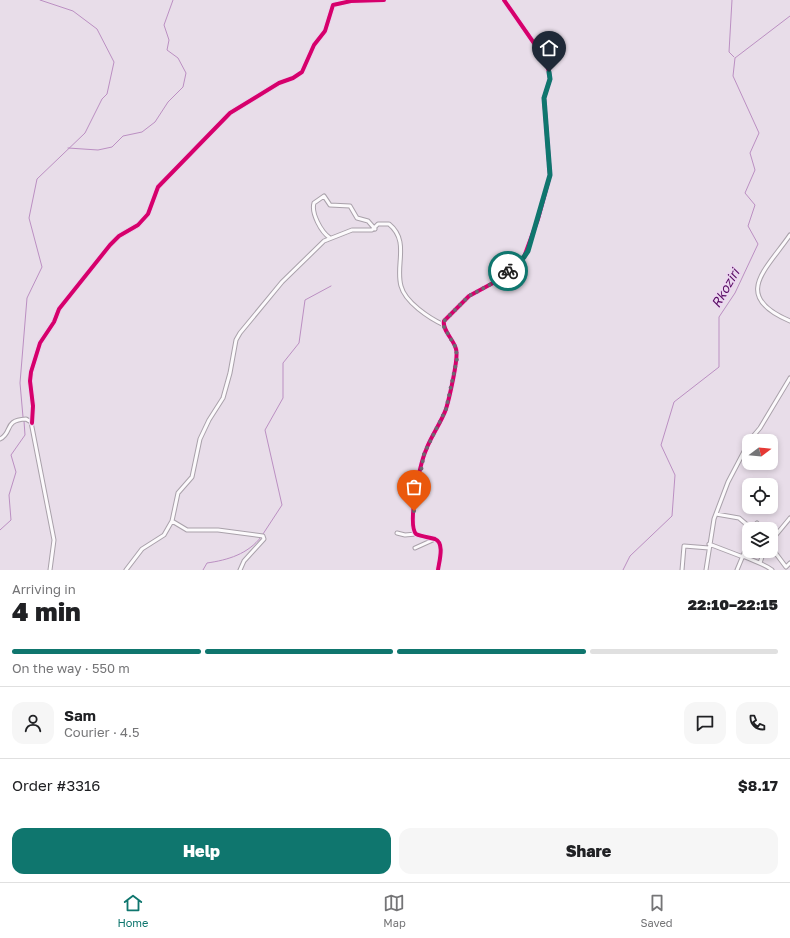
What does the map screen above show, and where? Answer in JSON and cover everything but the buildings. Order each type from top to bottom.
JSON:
[{"type":"street","points":[[50,570],[54,540],[32,423],[30,381],[40,343],[54,322],[59,309],[83,280],[96,260],[115,239],[138,225],[144,218],[150,210],[158,187],[230,113],[274,85],[300,75],[314,45],[325,31],[334,5],[351,1],[384,0]]},
{"type":"street","points":[[444,325],[444,321],[469,296],[493,283],[524,257],[538,219],[550,175],[544,98],[550,79],[549,72],[545,59],[504,0]]},
{"type":"street","points":[[330,238],[319,224],[313,208],[314,203],[324,196],[330,205],[350,206],[357,218],[368,221],[374,229]]},
{"type":"street","points":[[126,570],[142,549],[164,535],[172,521],[178,493],[192,477],[200,439],[209,420],[223,398],[238,336],[289,274],[323,241],[352,230],[369,231],[374,229],[378,224],[384,223],[392,227],[401,250],[400,279],[403,292],[412,302],[430,317],[444,325],[456,348],[457,359],[446,409],[424,454],[414,511],[413,528],[416,534]]},
{"type":"street","points":[[790,235],[763,272],[757,287],[762,302],[775,313],[790,321]]},
{"type":"street","points":[[755,434],[790,378]]},
{"type":"street","points":[[0,438],[4,437],[10,424],[15,421],[27,419],[32,423]]},
{"type":"street","points":[[706,570],[712,526],[728,482],[742,455]]},
{"type":"street","points":[[716,514],[739,518],[744,522]]},
{"type":"street","points":[[778,533],[790,518]]},
{"type":"street","points":[[172,521],[187,530],[218,530],[263,536],[264,539],[244,562],[240,570]]},
{"type":"street","points":[[397,533],[405,535],[416,534],[435,539],[439,542],[438,570]]},
{"type":"street","points":[[415,548],[435,539]]},
{"type":"street","points":[[709,544],[742,557]]},
{"type":"street","points":[[682,570],[684,546],[709,548]]},
{"type":"street","points":[[778,556],[786,567],[790,563]]},
{"type":"street","points":[[737,570],[743,558]]},
{"type":"street","points":[[746,558],[760,563],[772,570]]},
{"type":"street","points":[[760,563],[762,558]]},
{"type":"waterway","points":[[23,417],[20,383],[27,298],[42,267],[29,218],[37,179],[85,133],[102,99],[107,94],[114,62],[97,29],[73,11],[40,0]]},
{"type":"waterway","points":[[68,148],[98,150],[112,147],[123,136],[142,132],[155,122],[168,102],[183,87],[186,73],[178,58],[167,50],[169,40],[164,25],[173,0]]},
{"type":"waterway","points":[[732,0],[729,52],[734,57]]},
{"type":"waterway","name":"Rkoziri","points":[[623,570],[630,556],[672,516],[675,475],[661,445],[674,402],[719,367],[719,317],[735,293],[758,244],[748,226],[755,205],[745,193],[755,170],[750,153],[759,133],[733,76],[735,58],[790,16]]},
{"type":"waterway","points":[[263,534],[282,505],[265,430],[283,398],[283,363],[299,343],[305,300],[331,286]]},
{"type":"waterway","points":[[0,530],[11,520],[9,495],[16,472],[11,455],[25,435],[24,421]]},
{"type":"waterway","points":[[203,570],[207,563],[230,558],[244,552],[261,537]]},
{"type":"cycle path","points":[[32,423],[33,406],[30,381],[31,372],[40,343],[54,322],[59,309],[110,245],[119,236],[138,225],[148,214],[158,187],[230,113],[279,83],[293,78],[302,72],[314,45],[325,31],[333,5],[351,1],[384,0]]},
{"type":"cycle path","points":[[438,570],[441,553],[440,544],[435,539],[416,534],[413,519],[415,494],[423,457],[446,409],[455,369],[457,353],[453,342],[446,331],[444,321],[469,296],[493,283],[524,257],[538,219],[550,175],[544,98],[550,79],[549,72],[545,59],[504,0]]},
{"type":"way so far","points":[[414,511],[424,454],[446,409],[457,359],[454,342],[444,327],[444,321],[469,296],[491,284],[508,271]]},
{"type":"route","points":[[508,271],[524,257],[528,251],[532,234],[539,216],[542,198],[550,175],[551,168],[544,98],[550,79],[549,72]]}]
